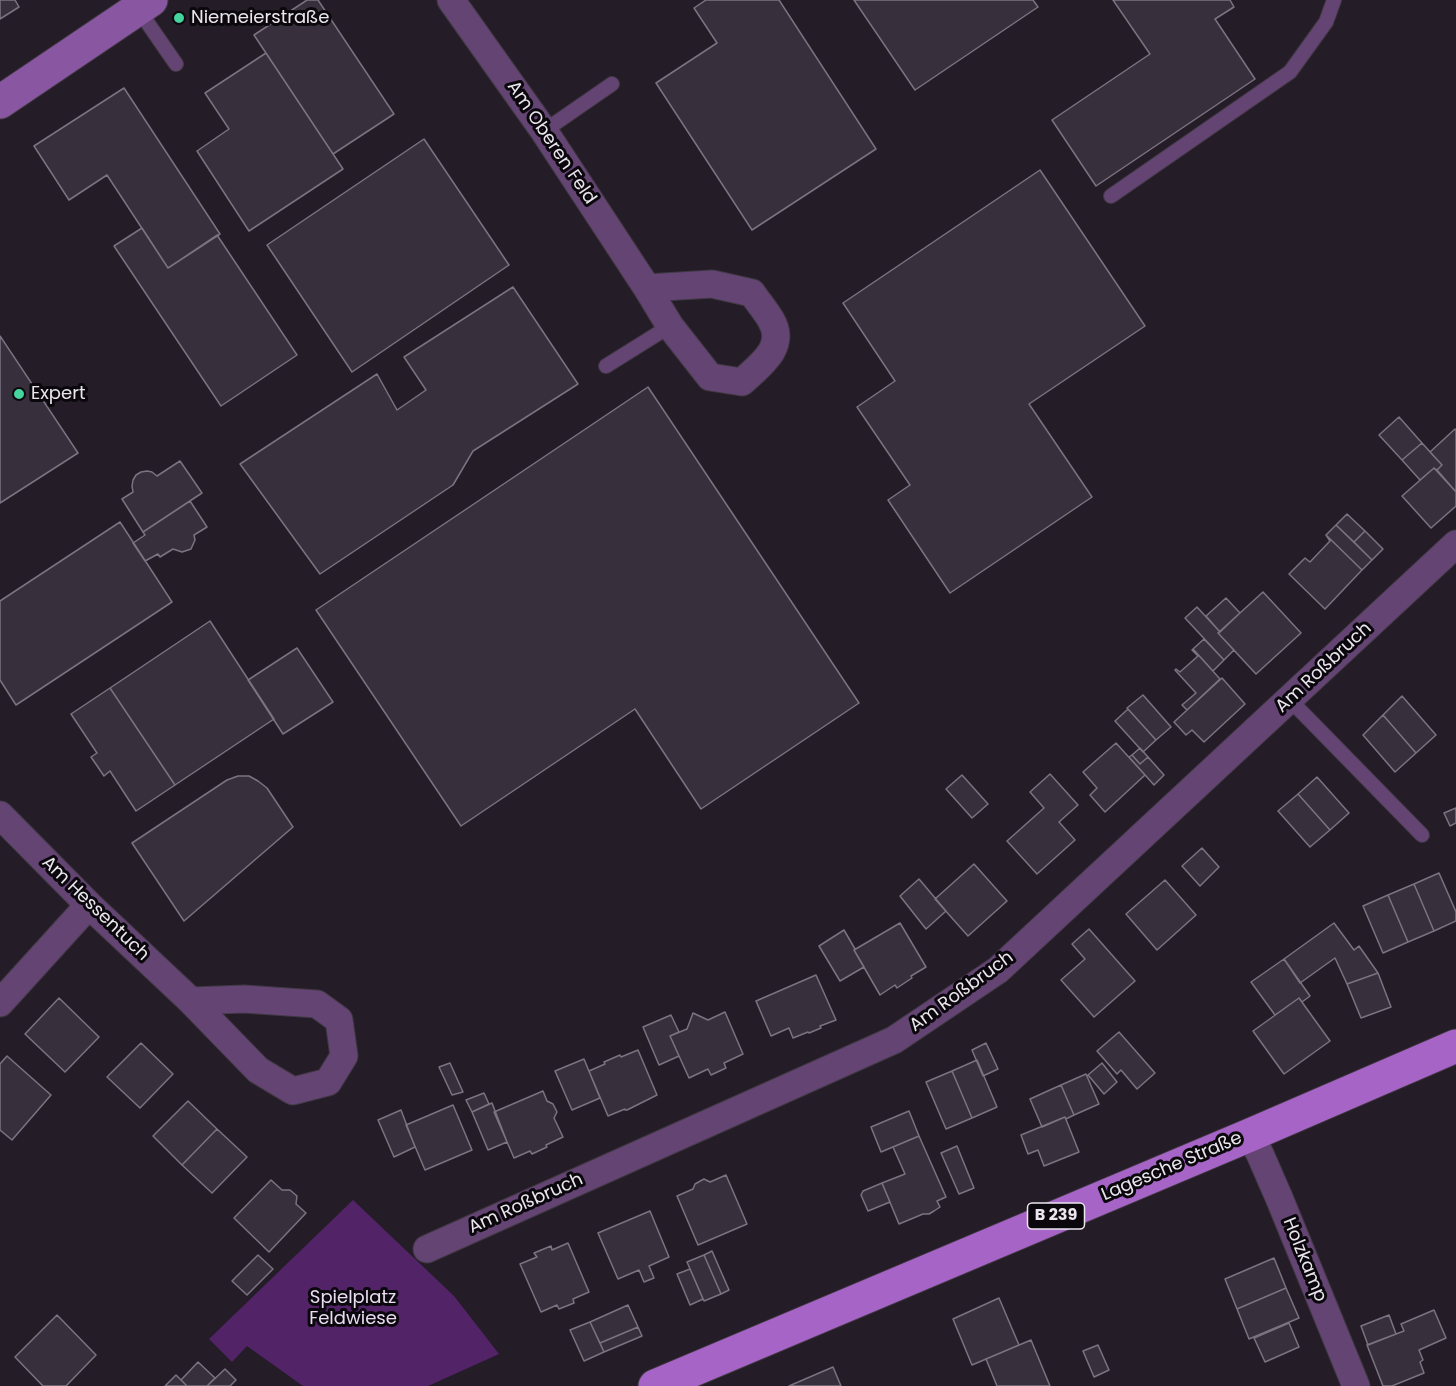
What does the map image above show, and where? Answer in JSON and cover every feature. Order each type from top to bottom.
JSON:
[{"type":"main road","name":"Lagesche Straße","points":[[655,1386],[1456,1046]]},
{"type":"street","name":"Am Oberen Feld","points":[[452,0],[544,131],[670,326],[710,377],[742,382],[772,354],[777,338],[773,322],[752,293],[712,284],[647,288]]},
{"type":"street","points":[[0,102],[144,5]]},
{"type":"street","name":"Am Roßbruch","points":[[427,1249],[894,1040],[998,970],[1456,544]]},
{"type":"street","name":"Am Hessentuch","points":[[0,815],[89,905],[191,1001],[258,1070],[293,1091],[328,1082],[344,1056],[339,1020],[317,1004],[244,999],[191,1001]]},
{"type":"street","points":[[0,1003],[89,905]]},
{"type":"street","name":"Holzkamp","points":[[1250,1135],[1272,1182],[1356,1386]]},
{"type":"lane","points":[[1111,196],[1290,72],[1326,22],[1334,0]]},
{"type":"lane","points":[[144,5],[176,64]]},
{"type":"lane","points":[[544,131],[612,84]]},
{"type":"lane","points":[[606,366],[670,326]]},
{"type":"lane","points":[[1290,700],[1422,835]]},
{"type":"green space","name":"Spielplatz Feldwiese","points":[[353,1200],[454,1296],[499,1354],[428,1386],[303,1386],[247,1346],[232,1362],[209,1339]]},
{"type":"building","points":[[0,0],[15,0],[19,7],[0,19]]},
{"type":"building","points":[[307,0],[318,0],[394,114],[333,154],[254,35]]},
{"type":"building","points":[[706,0],[779,0],[876,149],[752,230],[656,83],[717,43],[694,8]]},
{"type":"building","points":[[854,0],[1033,0],[1038,7],[915,90]]},
{"type":"building","points":[[1113,0],[1230,0],[1234,7],[1215,19],[1255,79],[1096,186],[1052,120],[1150,54]]},
{"type":"building","points":[[266,53],[343,169],[249,231],[197,151],[229,129],[205,93]]},
{"type":"building","points":[[124,88],[220,234],[168,268],[107,175],[69,200],[34,146]]},
{"type":"building","points":[[424,139],[509,265],[352,372],[267,245]]},
{"type":"building","points":[[1040,170],[1145,326],[1029,404],[1092,497],[950,593],[888,500],[910,485],[857,407],[895,381],[843,303]]},
{"type":"building","points":[[142,228],[168,268],[217,235],[297,355],[221,406],[114,246]]},
{"type":"building","points":[[513,287],[578,384],[473,451],[453,485],[320,574],[240,464],[377,374],[397,410],[426,390],[404,357]]},
{"type":"building","name":"Expert","points":[[0,336],[78,453],[0,503]]},
{"type":"building","points":[[648,387],[859,703],[701,809],[635,709],[461,826],[316,610]]},
{"type":"building","points":[[1399,417],[1422,443],[1402,460],[1379,435]]},
{"type":"building","points":[[1455,429],[1456,492],[1437,470],[1442,465],[1430,452]]},
{"type":"building","points":[[1422,443],[1442,465],[1437,470],[1434,468],[1420,480],[1402,460]]},
{"type":"building","points":[[180,461],[202,493],[143,532],[122,499],[133,492],[133,480],[136,475],[147,471],[157,476]]},
{"type":"building","points":[[1434,468],[1456,492],[1456,506],[1431,528],[1402,496]]},
{"type":"building","points":[[190,501],[207,527],[194,535],[195,540],[191,549],[182,552],[173,549],[160,557],[158,554],[145,561],[133,543],[145,535],[143,532]]},
{"type":"building","points":[[1347,514],[1365,531],[1354,542],[1336,525]]},
{"type":"building","points":[[120,522],[172,602],[16,705],[0,680],[0,601]]},
{"type":"building","points":[[1336,525],[1372,560],[1362,570],[1326,535]]},
{"type":"building","points":[[1365,531],[1383,549],[1372,560],[1354,542]]},
{"type":"building","points":[[1326,535],[1362,570],[1325,609],[1289,574],[1305,558],[1310,562],[1330,541]]},
{"type":"building","points":[[1263,592],[1301,633],[1256,674],[1218,633]]},
{"type":"building","points":[[1226,598],[1240,613],[1220,632],[1206,616]]},
{"type":"building","points":[[1197,607],[1234,650],[1224,660],[1185,618]]},
{"type":"building","points":[[210,621],[274,719],[175,785],[110,688]]},
{"type":"building","points":[[1204,639],[1224,660],[1213,671],[1193,649]]},
{"type":"building","points":[[297,648],[333,702],[283,734],[248,680]]},
{"type":"building","points":[[1193,649],[1220,679],[1187,710],[1182,705],[1196,693],[1175,670],[1180,672],[1198,656]]},
{"type":"building","points":[[1222,678],[1245,704],[1204,742],[1192,730],[1186,735],[1174,722]]},
{"type":"building","points":[[110,688],[175,785],[136,811],[110,771],[104,776],[91,757],[97,753],[71,714]]},
{"type":"building","points":[[1143,695],[1171,727],[1156,740],[1127,708]]},
{"type":"building","points":[[1402,696],[1436,735],[1416,753],[1383,715]]},
{"type":"building","points":[[1128,709],[1156,740],[1143,752],[1115,721]]},
{"type":"building","points":[[1383,715],[1416,753],[1395,772],[1363,735]]},
{"type":"building","points":[[1116,743],[1145,775],[1105,812],[1090,795],[1097,788],[1083,772]]},
{"type":"building","points":[[1140,748],[1148,757],[1140,764],[1132,755]]},
{"type":"building","points":[[1132,755],[1140,764],[1148,757],[1164,775],[1154,785],[1129,757]]},
{"type":"building","points":[[1050,774],[1078,805],[1059,822],[1075,840],[1037,874],[1007,841],[1044,808],[1030,792]]},
{"type":"building","points":[[962,775],[988,804],[972,818],[946,789]]},
{"type":"building","points":[[238,776],[249,776],[267,788],[293,827],[184,921],[132,843],[227,780]]},
{"type":"building","points":[[1317,777],[1349,813],[1330,830],[1298,794]]},
{"type":"building","points":[[1298,794],[1330,830],[1310,847],[1278,811]]},
{"type":"building","points":[[1456,808],[1456,823],[1450,826],[1444,813]]},
{"type":"building","points":[[1202,848],[1219,867],[1200,886],[1182,866]]},
{"type":"building","points":[[974,864],[1007,901],[968,936],[935,899]]},
{"type":"building","points":[[1439,873],[1456,912],[1456,921],[1434,931],[1414,884]]},
{"type":"building","points":[[919,879],[946,911],[926,929],[900,896]]},
{"type":"building","points":[[1165,880],[1196,915],[1157,950],[1126,914]]},
{"type":"building","points":[[1414,884],[1434,931],[1408,942],[1388,895]]},
{"type":"building","points":[[1388,895],[1408,942],[1383,953],[1363,906]]},
{"type":"building","points":[[900,923],[926,967],[897,988],[895,985],[880,995],[854,950]]},
{"type":"building","points":[[1334,923],[1354,950],[1359,946],[1378,973],[1347,984],[1335,958],[1300,983],[1284,959]]},
{"type":"building","points":[[1089,929],[1135,981],[1094,1017],[1061,980],[1085,959],[1072,944]]},
{"type":"building","points":[[844,930],[864,967],[840,981],[819,946]]},
{"type":"building","points":[[1284,959],[1310,996],[1302,1002],[1299,998],[1275,1015],[1251,982]]},
{"type":"building","points":[[1378,973],[1391,1007],[1361,1018],[1347,984]]},
{"type":"building","points":[[816,975],[836,1020],[793,1038],[789,1028],[771,1036],[756,1001]]},
{"type":"building","points":[[59,998],[99,1037],[65,1072],[25,1034]]},
{"type":"building","points":[[1299,998],[1330,1041],[1284,1074],[1253,1031]]},
{"type":"building","points":[[725,1012],[743,1054],[724,1063],[726,1068],[711,1075],[708,1069],[689,1078],[670,1036],[687,1029],[693,1013],[708,1020]]},
{"type":"building","points":[[671,1015],[679,1032],[670,1036],[679,1056],[659,1065],[643,1027]]},
{"type":"building","points":[[1119,1032],[1155,1073],[1137,1089],[1121,1070],[1117,1074],[1097,1051]]},
{"type":"building","points":[[141,1043],[173,1074],[140,1108],[107,1077]]},
{"type":"building","points":[[986,1043],[998,1069],[983,1076],[972,1050]]},
{"type":"building","points":[[638,1050],[657,1095],[627,1110],[608,1116],[589,1071],[620,1055],[621,1057]]},
{"type":"building","points":[[7,1056],[51,1095],[12,1140],[0,1130],[0,1064]]},
{"type":"building","points":[[584,1059],[600,1098],[572,1110],[555,1071]]},
{"type":"building","points":[[977,1060],[997,1107],[972,1118],[952,1071]]},
{"type":"building","points":[[450,1063],[463,1092],[452,1095],[439,1067]]},
{"type":"building","points":[[1102,1063],[1117,1082],[1104,1094],[1088,1075]]},
{"type":"building","points":[[952,1071],[972,1118],[946,1129],[926,1082]]},
{"type":"building","points":[[1086,1074],[1099,1104],[1074,1115],[1061,1085]]},
{"type":"building","points":[[1061,1085],[1074,1115],[1042,1127],[1030,1099]]},
{"type":"building","points":[[543,1091],[547,1101],[553,1104],[557,1112],[554,1118],[563,1137],[532,1154],[530,1151],[514,1158],[494,1112]]},
{"type":"building","points":[[484,1093],[489,1104],[472,1112],[466,1100]]},
{"type":"building","points":[[188,1101],[217,1129],[182,1165],[153,1136]]},
{"type":"building","points":[[492,1103],[507,1142],[488,1150],[472,1112]]},
{"type":"building","points":[[453,1105],[472,1150],[425,1170],[406,1125]]},
{"type":"building","points":[[401,1110],[415,1147],[394,1157],[378,1120]]},
{"type":"building","points":[[909,1111],[919,1136],[881,1152],[871,1127]]},
{"type":"building","points":[[1065,1117],[1079,1152],[1044,1166],[1038,1150],[1028,1154],[1021,1135]]},
{"type":"building","points":[[217,1129],[247,1157],[212,1193],[182,1165]]},
{"type":"building","points":[[919,1136],[946,1197],[937,1201],[940,1207],[929,1214],[923,1214],[899,1224],[882,1183],[905,1174],[893,1147]]},
{"type":"building","points":[[957,1146],[974,1188],[959,1194],[941,1153]]},
{"type":"building","points":[[726,1175],[747,1224],[698,1245],[677,1196],[693,1189],[695,1184],[704,1179],[710,1182]]},
{"type":"building","points":[[271,1180],[282,1190],[290,1190],[297,1196],[296,1204],[306,1213],[269,1252],[234,1218]]},
{"type":"building","points":[[882,1183],[890,1202],[868,1211],[861,1195],[863,1191]]},
{"type":"building","points":[[650,1211],[669,1257],[649,1266],[654,1278],[644,1282],[639,1270],[618,1279],[598,1233]]},
{"type":"building","points":[[568,1243],[589,1292],[573,1299],[574,1303],[559,1309],[557,1305],[541,1312],[520,1264],[537,1257],[534,1253],[551,1246],[552,1250]]},
{"type":"building","points":[[712,1251],[729,1290],[721,1294],[704,1255]]},
{"type":"building","points":[[258,1255],[273,1269],[247,1295],[232,1281]]},
{"type":"building","points":[[704,1255],[721,1294],[704,1301],[687,1262]]},
{"type":"building","points":[[1274,1258],[1286,1288],[1237,1309],[1225,1279]]},
{"type":"building","points":[[690,1269],[703,1299],[690,1305],[677,1274]]},
{"type":"building","points":[[1286,1288],[1299,1318],[1249,1339],[1237,1309]]},
{"type":"building","points":[[999,1298],[1019,1345],[972,1365],[953,1319]]},
{"type":"building","points":[[628,1305],[638,1327],[600,1343],[590,1322]]},
{"type":"building","points":[[1434,1310],[1446,1338],[1419,1350],[1424,1373],[1392,1386],[1383,1386],[1367,1345],[1404,1331],[1401,1324]]},
{"type":"building","points":[[57,1315],[96,1355],[66,1386],[43,1386],[15,1357]]},
{"type":"building","points":[[1389,1315],[1396,1334],[1368,1345],[1361,1326]]},
{"type":"building","points":[[590,1322],[604,1352],[584,1361],[570,1330]]},
{"type":"building","points":[[1289,1323],[1299,1347],[1265,1362],[1254,1338]]},
{"type":"building","points":[[638,1327],[642,1336],[604,1352],[600,1343]]},
{"type":"building","points":[[1031,1340],[1050,1386],[997,1386],[986,1359]]},
{"type":"building","points":[[1098,1345],[1109,1370],[1094,1377],[1083,1351]]},
{"type":"building","points":[[198,1362],[215,1378],[207,1386],[187,1386],[181,1380]]},
{"type":"building","points":[[833,1367],[841,1386],[789,1386]]},
{"type":"building","points":[[225,1369],[236,1380],[230,1386],[207,1386]]},
{"type":"building","points":[[176,1375],[187,1386],[165,1386]]},
{"type":"place","name":"Niemeierstraße","points":[[179,18]]},
{"type":"place","name":"Expert","points":[[19,394]]}]
